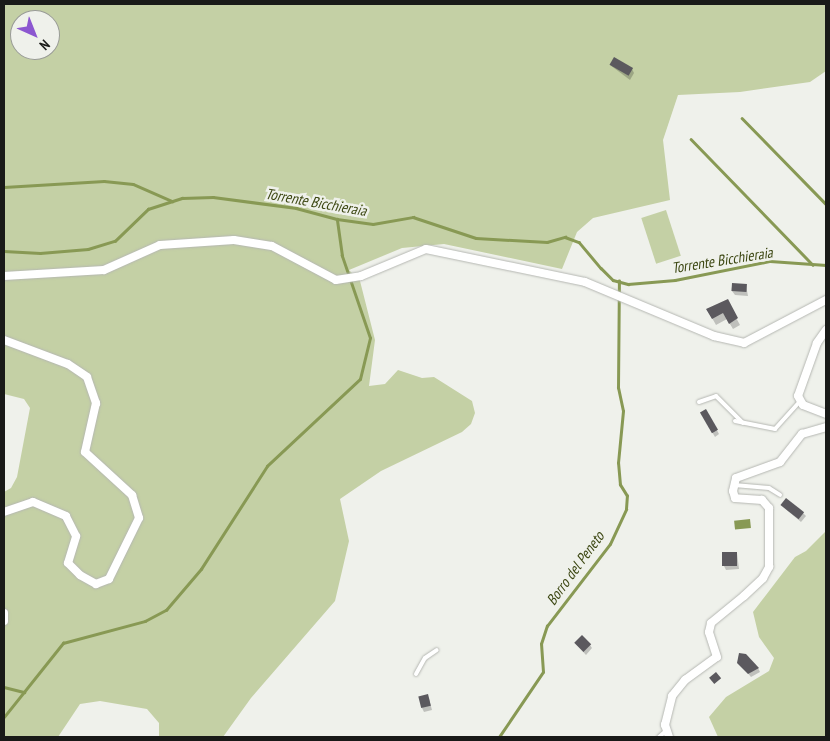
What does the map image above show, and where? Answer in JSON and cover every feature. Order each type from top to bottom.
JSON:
[{"type":"street","points":[[4,276],[104,270],[160,245],[234,240],[272,246],[336,280],[361,276],[426,249],[585,282],[714,336],[744,343],[826,300]]},
{"type":"street","points":[[826,330],[814,351],[801,384],[799,402],[826,414]]},
{"type":"street","points":[[4,340],[68,364],[87,377],[96,403],[85,452],[132,495],[139,518],[109,579],[96,584],[80,575],[68,563],[76,536],[66,516],[33,502],[4,512]]},
{"type":"street","points":[[668,734],[666,715],[672,696],[685,680],[717,657],[709,632],[710,623],[763,578],[768,567],[769,508],[762,500],[735,498],[734,485],[736,478],[743,473],[780,462],[802,434],[826,426]]},
{"type":"street","points":[[4,613],[4,621]]},
{"type":"lane","points":[[699,402],[716,396],[743,424]]},
{"type":"lane","points":[[734,421],[775,429],[799,402]]},
{"type":"lane","points":[[734,485],[769,488],[780,495]]},
{"type":"lane","points":[[416,674],[429,652],[437,650]]},
{"type":"lane","points":[[659,737],[668,734]]},
{"type":"shaded area","points":[[4,4],[826,4],[826,71],[810,82],[740,92],[678,95],[663,140],[670,200],[593,218],[577,232],[562,269],[444,244],[402,248],[349,270],[360,281],[375,340],[369,386],[385,384],[398,370],[422,378],[434,377],[472,401],[475,413],[471,424],[462,432],[381,471],[340,499],[349,541],[335,601],[251,698],[223,737],[159,737],[159,723],[147,709],[100,701],[80,704],[58,737],[4,737],[4,492],[11,488],[17,477],[30,408],[24,399],[4,394]]},
{"type":"shaded area","points":[[666,210],[681,256],[656,264],[641,218]]},
{"type":"shaded area","points":[[750,519],[751,528],[735,530],[734,521]]},
{"type":"shaded area","points":[[826,531],[826,737],[718,737],[709,717],[726,697],[769,671],[774,658],[759,637],[753,612],[795,557],[806,551]]},
{"type":"building","points":[[614,57],[633,68],[629,76],[610,65]]},
{"type":"building","points":[[732,283],[747,284],[746,292],[731,291]]},
{"type":"building","points":[[728,299],[738,318],[729,324],[723,313],[712,319],[706,309]]},
{"type":"building","points":[[706,409],[718,430],[712,433],[700,413]]},
{"type":"building","points":[[786,498],[804,512],[799,519],[780,505]]},
{"type":"building","points":[[722,552],[737,552],[737,566],[722,566]]},
{"type":"building","points":[[582,635],[591,644],[583,652],[574,643]]},
{"type":"building","points":[[739,653],[746,654],[759,668],[748,674],[737,663]]},
{"type":"building","points":[[716,672],[721,678],[714,684],[709,678]]},
{"type":"building","points":[[428,694],[431,706],[421,708],[418,696]]},
{"type":"waterway","points":[[742,118],[826,204]]},
{"type":"waterway","points":[[691,139],[813,265]]},
{"type":"waterway","points":[[4,187],[104,181],[133,184],[172,201]]},
{"type":"waterway","name":"Torrente Bicchieraia","points":[[4,251],[40,253],[88,249],[115,241],[148,209],[182,198],[213,197],[296,208],[337,219],[373,224],[413,217],[476,238],[547,242],[565,237],[579,242],[613,280],[628,284],[675,280],[770,261],[826,265]]},
{"type":"waterway","points":[[4,717],[63,643],[145,621],[166,610],[201,569],[267,466],[360,379],[370,338],[342,256],[337,219]]},
{"type":"waterway","name":"Borro del Peneto","points":[[499,737],[543,672],[541,644],[547,626],[610,544],[626,509],[627,496],[620,485],[618,463],[623,411],[618,388],[619,281]]},
{"type":"waterway","points":[[4,687],[24,692]]}]
